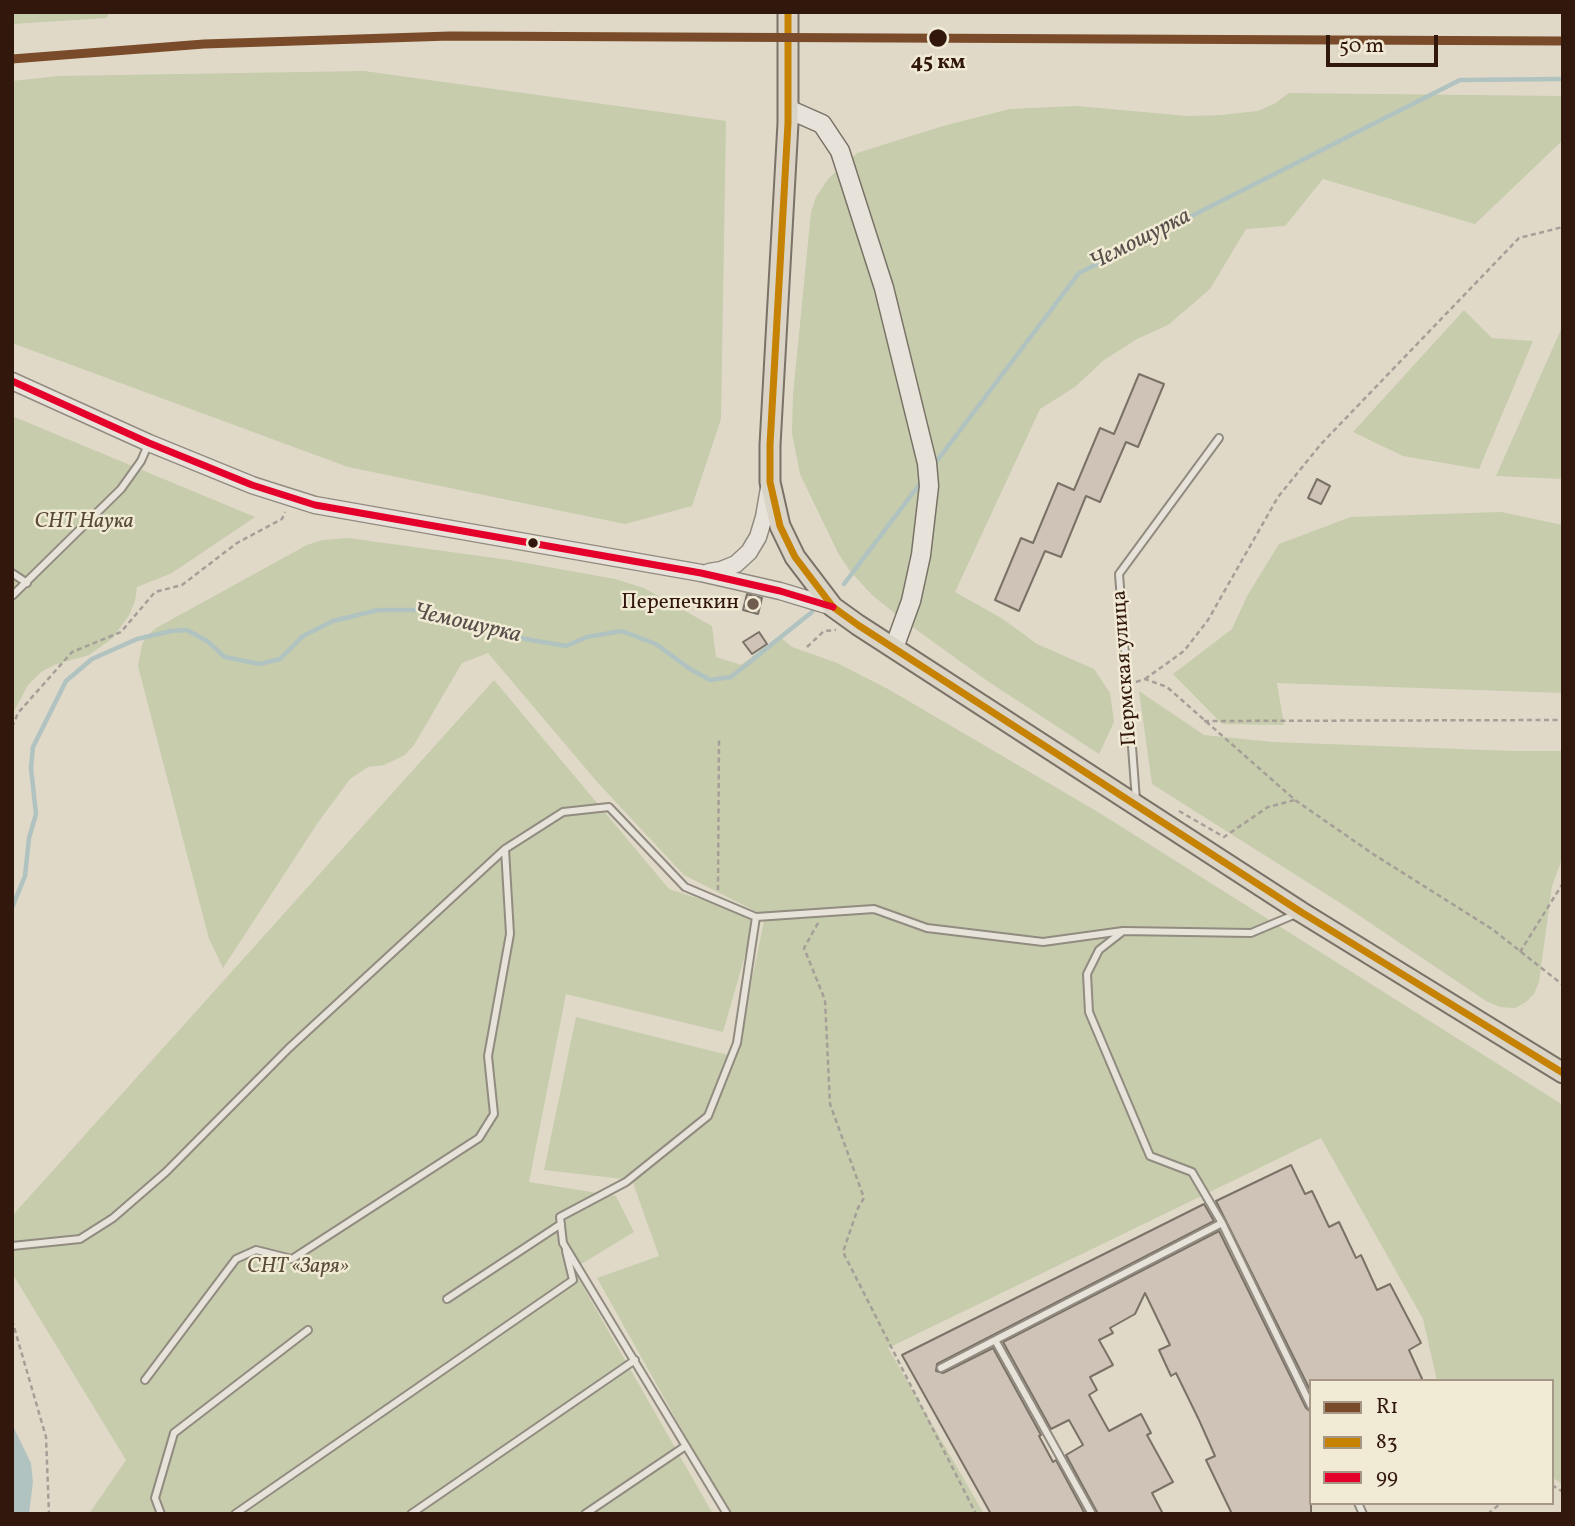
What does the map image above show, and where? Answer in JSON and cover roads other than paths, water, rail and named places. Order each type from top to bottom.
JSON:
[{"type":"main road","points":[[789,12],[788,109],[769,445],[770,482],[780,526],[794,557],[834,607],[894,648],[1301,912],[1563,1073]]},
{"type":"main road","points":[[788,109],[822,124],[840,151],[884,288],[927,463],[929,486],[920,555],[911,601],[894,648]]},
{"type":"street","points":[[12,382],[252,485],[315,505],[701,573],[780,591],[834,607]]},
{"type":"street","points":[[701,573],[736,564],[749,552],[758,537],[764,517],[770,482]]},
{"type":"lane","name":"Пермская улица","points":[[1136,805],[1119,574],[1219,438]]},
{"type":"lane","points":[[12,596],[121,489],[141,461],[149,443]]},
{"type":"lane","points":[[12,573],[27,583]]},
{"type":"lane","points":[[12,1246],[80,1239],[113,1218],[166,1172],[289,1048],[505,849],[563,812],[609,807],[685,887],[756,917],[874,909],[927,928],[1043,943],[1123,931],[1251,933],[1301,912]]},
{"type":"lane","points":[[145,1380],[236,1259],[256,1250],[292,1259],[479,1138],[494,1114],[488,1056],[510,934],[505,849]]},
{"type":"lane","points":[[235,1514],[573,1280],[563,1243],[560,1217],[626,1182],[708,1116],[737,1043],[756,917]]},
{"type":"lane","points":[[1123,931],[1099,950],[1087,974],[1089,1012],[1150,1156],[1192,1172],[1222,1223],[1309,1402]]},
{"type":"lane","points":[[941,1368],[1222,1223]]},
{"type":"lane","points":[[447,1299],[561,1224]]},
{"type":"lane","points":[[563,1243],[727,1514]]},
{"type":"lane","points":[[161,1514],[155,1498],[174,1433],[308,1330]]},
{"type":"lane","points":[[995,1340],[1091,1514]]},
{"type":"lane","points":[[411,1514],[635,1360]]},
{"type":"lane","points":[[585,1514],[684,1447]]},
{"type":"waterway","name":"Чемошурка","points":[[933,466],[1079,273],[1460,80],[1563,79]]},
{"type":"waterway","name":"Чемошурка","points":[[844,584],[922,481]]},
{"type":"waterway","name":"Чемошурка","points":[[12,908],[25,876],[29,838],[36,814],[31,768],[33,747],[66,681],[92,659],[137,639],[187,630],[207,641],[225,657],[259,664],[280,659],[303,636],[333,621],[378,610],[421,610],[463,628],[566,646],[587,637],[622,631],[656,644],[710,680],[731,677],[812,612]]},
{"type":"place","name":"45 км","points":[[938,38]]},
{"type":"place","name":"Перепечкин","points":[[753,604]]},
{"type":"park label","name":"СНТ Наука","points":[[84,523]]},
{"type":"park label","name":"СНТ «Заря»","points":[[298,1268]]}]
